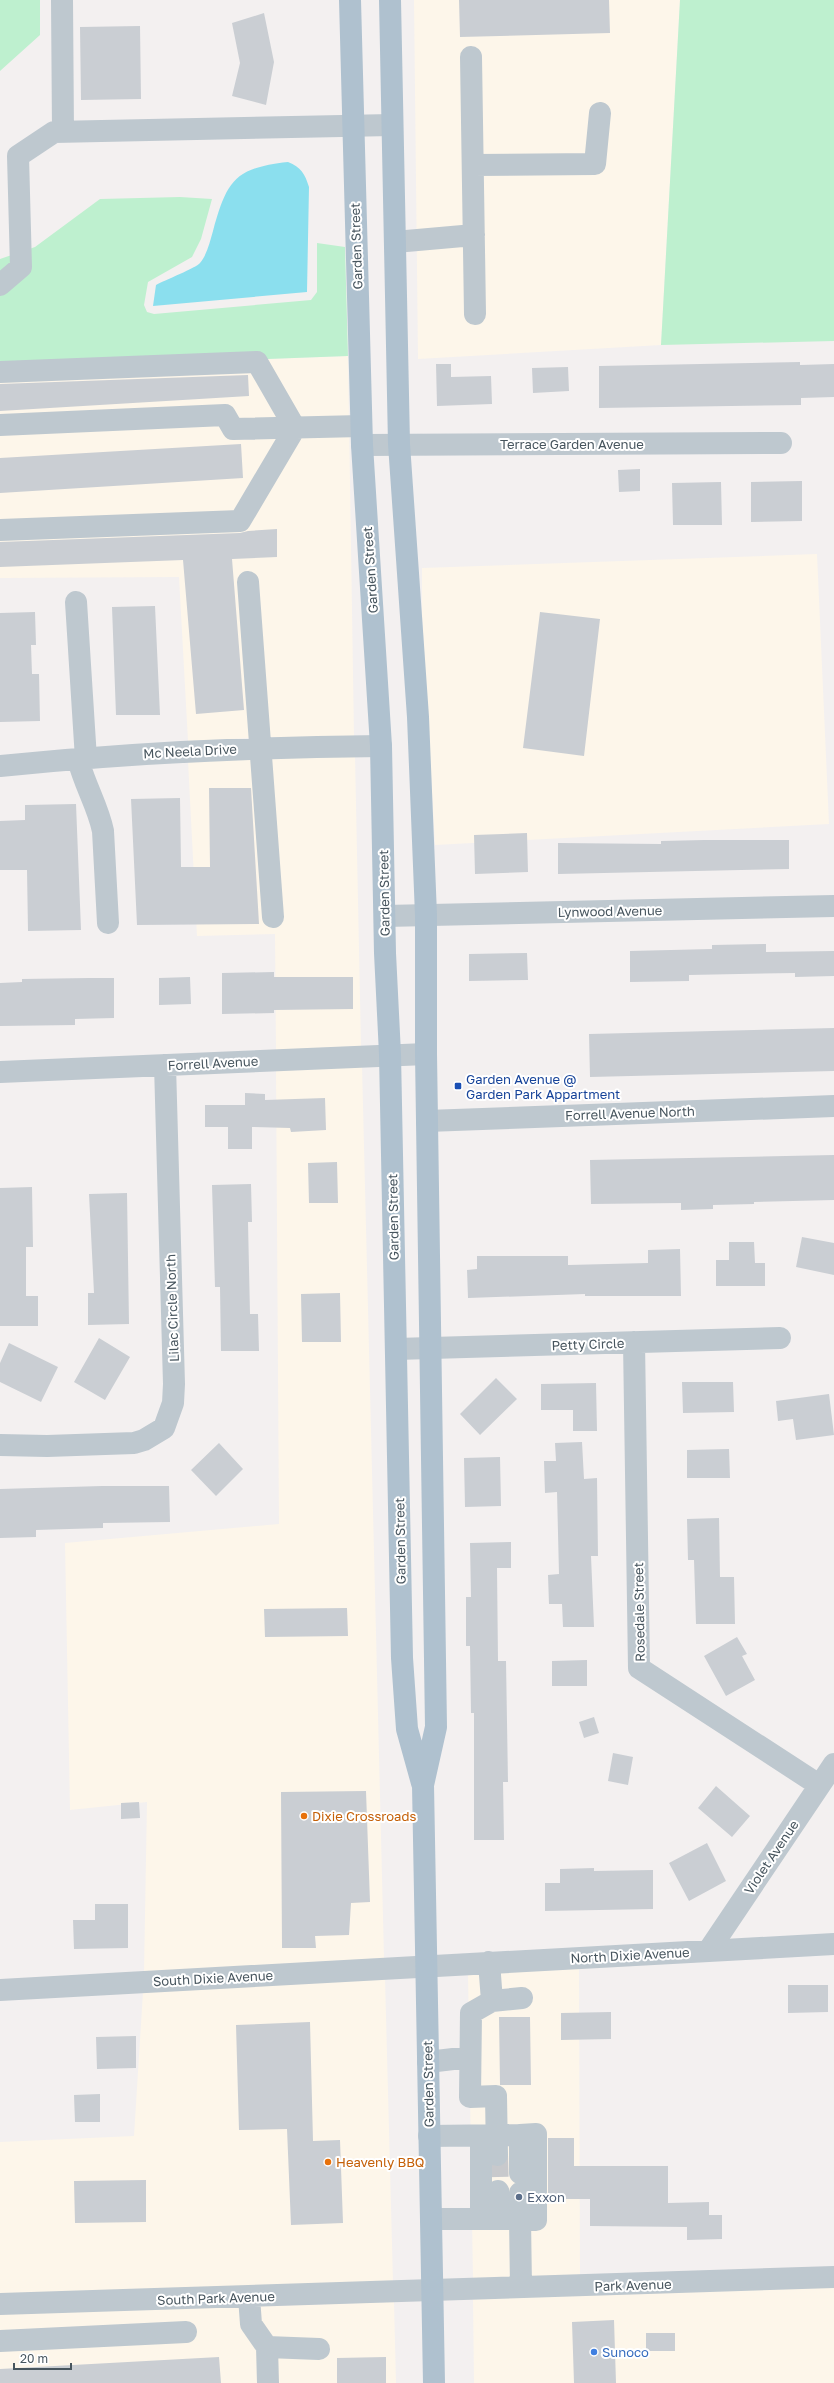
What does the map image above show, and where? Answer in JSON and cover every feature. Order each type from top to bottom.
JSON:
[{"type":"main road","name":"Garden Street","points":[[350,0],[362,436],[381,746],[390,1054],[402,1658],[407,1729],[423,1785]]},
{"type":"main road","name":"Garden Street","points":[[390,0],[399,444],[418,717],[426,916],[426,1054],[436,1727],[423,1785],[434,2383]]},
{"type":"street","points":[[62,0],[62,132]]},
{"type":"street","points":[[471,58],[475,314]]},
{"type":"street","points":[[473,165],[596,164],[600,113]]},
{"type":"street","points":[[0,285],[21,268],[18,156],[54,132],[392,125]]},
{"type":"street","points":[[395,242],[474,235]]},
{"type":"street","points":[[0,372],[257,362],[294,428],[240,521],[0,530]]},
{"type":"street","name":"Terrace Garden Avenue","points":[[0,425],[226,415],[233,429],[294,428],[362,436],[399,444],[781,443]]},
{"type":"street","points":[[248,582],[273,917]]},
{"type":"street","points":[[76,602],[82,779],[101,818],[108,923]]},
{"type":"street","name":"Mc Neela Drive","points":[[0,766],[260,747],[381,746]]},
{"type":"street","name":"Lynwood Avenue","points":[[385,916],[834,906]]},
{"type":"street","name":"Forrell Avenue","points":[[0,1072],[390,1054],[426,1054]]},
{"type":"street","name":"Lilac Circle North","points":[[0,1445],[47,1446],[134,1443],[144,1440],[164,1428],[173,1403],[174,1384],[165,1065]]},
{"type":"street","name":"Forrell Avenue North","points":[[427,1121],[834,1106]]},
{"type":"street","name":"Petty Circle","points":[[396,1349],[780,1338]]},
{"type":"street","name":"Rosedale Street","points":[[634,1342],[639,1668],[819,1785]]},
{"type":"street","name":"Violet Avenue","points":[[710,1950],[834,1764]]},
{"type":"street","name":"North Dixie Avenue","points":[[426,1966],[834,1944]]},
{"type":"street","points":[[489,1962],[492,2001]]},
{"type":"street","name":"South Dixie Avenue","points":[[0,1990],[426,1966]]},
{"type":"street","points":[[490,2219],[492,2142],[496,2096],[470,2097],[471,2013],[492,2001],[522,1998]]},
{"type":"street","points":[[428,2062],[470,2057]]},
{"type":"street","points":[[429,2136],[492,2142],[520,2135],[536,2134],[536,2220],[431,2219]]},
{"type":"street","points":[[520,2135],[521,2288]]},
{"type":"street","points":[[490,2219],[498,2192]]},
{"type":"street","name":"Park Avenue","points":[[432,2290],[834,2277]]},
{"type":"street","name":"South Park Avenue","points":[[0,2304],[432,2290]]},
{"type":"street","points":[[249,2297],[251,2324],[267,2347],[268,2383]]},
{"type":"street","points":[[142,2300],[144,2334]]},
{"type":"street","points":[[0,2341],[186,2332]]},
{"type":"street","points":[[267,2347],[319,2349]]},
{"type":"shaded area","points":[[414,0],[680,0],[661,345],[418,359]]},
{"type":"shaded area","points":[[348,356],[354,737],[271,737],[188,741],[179,577],[0,578],[0,369]]},
{"type":"shaded area","points":[[817,554],[829,824],[435,845],[422,614],[422,568]]},
{"type":"shaded area","points":[[355,756],[361,1046],[276,1050],[275,934],[197,936],[188,761]]},
{"type":"shaded area","points":[[362,1065],[384,1958],[144,1972],[147,1802],[70,1810],[65,1543],[279,1524],[276,1070]]},
{"type":"shaded area","points":[[579,1967],[580,2277],[473,2280],[468,1973]]},
{"type":"shaded area","points":[[385,1978],[393,2282],[0,2294],[0,2142],[134,2136],[143,1992]]},
{"type":"shaded area","points":[[834,2287],[834,2383],[474,2383],[473,2299]]},
{"type":"shaded area","points":[[394,2302],[396,2383],[0,2383],[0,2314]]},
{"type":"green space","points":[[0,0],[40,0],[40,35],[0,71]]},
{"type":"green space","points":[[680,0],[834,0],[834,341],[661,345]]},
{"type":"green space","points":[[180,197],[212,199],[201,239],[192,257],[148,282],[144,305],[147,312],[154,314],[311,300],[317,292],[317,243],[345,247],[348,356],[0,369],[0,259],[35,247],[100,199]]},
{"type":"water","points":[[288,162],[296,166],[302,172],[309,187],[307,292],[153,306],[156,285],[193,268],[200,263],[205,256],[223,200],[236,180],[244,173],[255,168]]},
{"type":"building","points":[[459,0],[609,0],[610,33],[460,37]]},
{"type":"building","points":[[264,13],[274,62],[266,105],[232,96],[240,63],[232,23]]},
{"type":"building","points":[[140,26],[141,99],[81,100],[80,27]]},
{"type":"building","points":[[800,362],[800,365],[834,364],[834,397],[801,398],[801,405],[599,408],[599,366]]},
{"type":"building","points":[[436,364],[451,364],[451,377],[491,376],[492,404],[437,406]]},
{"type":"building","points":[[568,367],[569,391],[533,393],[532,368]]},
{"type":"building","points":[[248,375],[249,396],[0,411],[0,384]]},
{"type":"building","points":[[241,444],[243,478],[0,493],[0,458]]},
{"type":"building","points":[[640,469],[640,491],[619,492],[618,470]]},
{"type":"building","points":[[802,481],[802,521],[751,522],[751,482]]},
{"type":"building","points":[[721,482],[722,525],[673,525],[672,483]]},
{"type":"building","points":[[277,529],[277,557],[232,559],[244,710],[196,714],[183,560],[0,567],[0,542],[240,533]]},
{"type":"building","points":[[155,606],[160,715],[116,715],[112,607]]},
{"type":"building","points":[[35,612],[36,645],[31,645],[32,674],[39,674],[40,721],[0,722],[0,613]]},
{"type":"building","points":[[540,612],[600,619],[584,756],[523,748]]},
{"type":"building","points":[[209,788],[251,788],[259,924],[137,925],[131,799],[180,798],[181,867],[210,867]]},
{"type":"building","points":[[76,804],[81,930],[28,931],[27,870],[0,870],[0,821],[25,820],[25,805]]},
{"type":"building","points":[[527,833],[528,872],[475,874],[474,835]]},
{"type":"building","points":[[789,840],[789,869],[558,874],[558,843],[661,844],[661,841]]},
{"type":"building","points":[[766,944],[766,952],[834,951],[834,976],[795,977],[795,973],[689,975],[689,981],[630,982],[630,951],[712,949],[712,945]]},
{"type":"building","points":[[527,953],[528,980],[469,981],[469,954]]},
{"type":"building","points":[[274,972],[274,977],[353,977],[353,1009],[274,1010],[274,1013],[222,1014],[222,973]]},
{"type":"building","points":[[190,977],[191,1004],[159,1005],[159,978]]},
{"type":"building","points":[[114,978],[114,1018],[75,1019],[75,1025],[0,1026],[0,983],[22,982],[22,979]]},
{"type":"building","points":[[834,1028],[834,1071],[590,1077],[589,1034]]},
{"type":"building","points":[[245,1093],[265,1094],[265,1100],[325,1098],[326,1130],[291,1132],[290,1128],[252,1127],[252,1149],[228,1149],[228,1127],[205,1127],[205,1105],[245,1105]]},
{"type":"building","points":[[834,1155],[834,1200],[754,1202],[754,1204],[713,1205],[713,1209],[681,1210],[681,1203],[591,1204],[590,1160]]},
{"type":"building","points":[[337,1162],[338,1203],[309,1203],[308,1163]]},
{"type":"building","points":[[251,1184],[252,1222],[248,1222],[250,1314],[258,1314],[259,1351],[221,1351],[220,1287],[215,1287],[212,1185]]},
{"type":"building","points":[[32,1187],[33,1247],[26,1247],[26,1296],[38,1296],[38,1326],[0,1326],[0,1188]]},
{"type":"building","points":[[127,1193],[129,1324],[88,1325],[88,1293],[94,1293],[89,1194]]},
{"type":"building","points":[[802,1237],[834,1243],[834,1275],[796,1267]]},
{"type":"building","points":[[729,1242],[754,1242],[755,1263],[765,1263],[765,1286],[716,1286],[716,1260],[729,1260]]},
{"type":"building","points":[[680,1249],[681,1296],[585,1296],[585,1294],[468,1298],[467,1270],[477,1269],[477,1256],[568,1256],[568,1265],[648,1263],[648,1250]]},
{"type":"building","points":[[340,1293],[341,1342],[302,1342],[301,1294]]},
{"type":"building","points":[[99,1338],[130,1357],[105,1400],[74,1382]]},
{"type":"building","points":[[9,1343],[58,1367],[41,1402],[0,1382],[0,1363]]},
{"type":"building","points":[[496,1378],[517,1399],[480,1435],[460,1414]]},
{"type":"building","points":[[682,1382],[733,1382],[734,1412],[683,1413]]},
{"type":"building","points":[[596,1383],[597,1431],[573,1431],[573,1410],[541,1410],[541,1384]]},
{"type":"building","points":[[829,1394],[834,1435],[796,1440],[793,1419],[778,1421],[776,1401]]},
{"type":"building","points":[[582,1442],[584,1479],[597,1478],[598,1556],[591,1556],[594,1627],[563,1627],[562,1604],[549,1604],[548,1575],[559,1574],[557,1492],[545,1493],[544,1461],[556,1461],[555,1443]]},
{"type":"building","points":[[219,1443],[243,1469],[216,1496],[191,1470]]},
{"type":"building","points":[[729,1449],[730,1478],[687,1478],[687,1450]]},
{"type":"building","points":[[500,1457],[501,1506],[465,1507],[464,1458]]},
{"type":"building","points":[[169,1486],[170,1522],[103,1523],[103,1528],[36,1530],[36,1537],[0,1538],[0,1489]]},
{"type":"building","points":[[719,1518],[720,1577],[734,1577],[735,1624],[696,1624],[694,1560],[688,1560],[687,1519]]},
{"type":"building","points":[[511,1542],[511,1568],[497,1568],[498,1661],[506,1661],[508,1782],[503,1782],[504,1840],[474,1840],[474,1713],[471,1713],[470,1646],[466,1646],[466,1597],[471,1597],[470,1543]]},
{"type":"building","points":[[347,1608],[348,1636],[265,1637],[264,1609]]},
{"type":"building","points":[[737,1637],[747,1654],[742,1656],[755,1680],[726,1696],[704,1656]]},
{"type":"building","points":[[587,1660],[587,1686],[552,1686],[552,1661]]},
{"type":"building","points":[[594,1717],[599,1733],[584,1738],[579,1722]]},
{"type":"building","points":[[613,1753],[633,1757],[628,1785],[608,1781]]},
{"type":"building","points":[[716,1786],[750,1816],[732,1837],[698,1808]]},
{"type":"building","points":[[366,1791],[370,1902],[351,1903],[349,1935],[315,1936],[316,1948],[282,1948],[281,1792]]},
{"type":"building","points":[[139,1802],[140,1818],[121,1819],[121,1803]]},
{"type":"building","points":[[707,1843],[726,1881],[689,1901],[669,1863]]},
{"type":"building","points":[[594,1868],[594,1871],[653,1870],[653,1909],[545,1911],[545,1883],[560,1883],[560,1869]]},
{"type":"building","points":[[95,1904],[128,1904],[128,1948],[74,1949],[73,1920],[95,1920]]},
{"type":"building","points":[[788,1985],[828,1985],[828,2012],[788,2013]]},
{"type":"building","points":[[611,2012],[611,2039],[561,2040],[561,2013]]},
{"type":"building","points":[[499,2017],[530,2017],[531,2085],[500,2085]]},
{"type":"building","points":[[310,2022],[313,2141],[340,2140],[343,2223],[291,2225],[287,2129],[239,2130],[236,2025]]},
{"type":"building","points":[[136,2036],[136,2068],[97,2069],[96,2037]]},
{"type":"building","points":[[100,2094],[100,2122],[75,2122],[74,2095]]},
{"type":"building","points":[[548,2138],[574,2138],[574,2166],[668,2166],[668,2203],[709,2202],[709,2215],[722,2215],[722,2239],[687,2240],[687,2227],[590,2226],[590,2199],[548,2199]]},
{"type":"building","points":[[146,2180],[146,2222],[75,2223],[74,2181]]},
{"type":"building","name":"Sunoco","points":[[614,2320],[616,2383],[574,2383],[572,2322]]},
{"type":"building","points":[[646,2333],[675,2333],[675,2351],[646,2351]]},
{"type":"building","points":[[219,2357],[221,2383],[0,2383],[0,2369]]},
{"type":"building","points":[[386,2357],[386,2383],[337,2383],[337,2358]]},
{"type":"tunnel","points":[[497,2155],[498,2191]]},
{"type":"place","name":"Garden Avenue @ Garden Park Appartment","points":[[458,1086]]},
{"type":"place","name":"Dixie Crossroads","points":[[304,1816]]},
{"type":"place","name":"Heavenly BBQ","points":[[328,2162]]},
{"type":"place","name":"Exxon","points":[[519,2197]]},
{"type":"place","name":"Sunoco","points":[[594,2352]]}]
